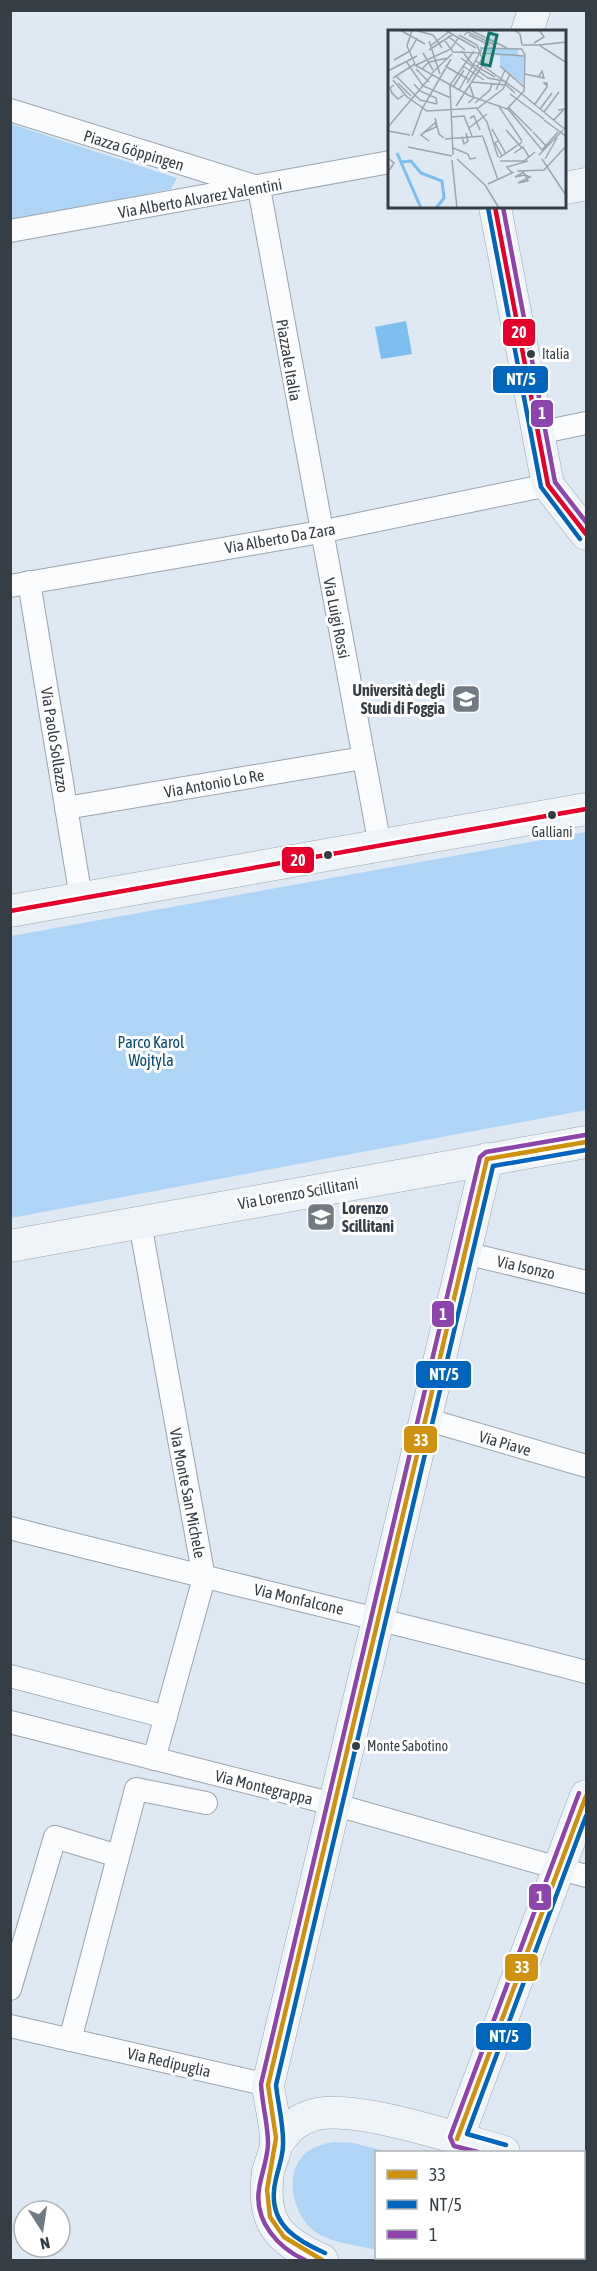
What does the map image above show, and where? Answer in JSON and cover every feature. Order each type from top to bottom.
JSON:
[{"type":"street","points":[[527,30],[534,10]]},
{"type":"street","name":"Piazza Göppingen","points":[[10,110],[259,188]]},
{"type":"street","name":"Via Alberto Alvarez Valentini","points":[[10,231],[259,188],[388,162]]},
{"type":"street","points":[[567,188],[586,184]]},
{"type":"street","name":"Piazzale Italia","points":[[259,188],[320,532]]},
{"type":"street","points":[[495,208],[548,485],[586,534]]},
{"type":"street","points":[[538,433],[586,423]]},
{"type":"street","name":"Via Alberto Da Zara","points":[[20,584],[320,532],[548,485]]},
{"type":"street","name":"Via Luigi Rossi","points":[[320,532],[380,846]]},
{"type":"street","name":"Via Paolo Sollazzo","points":[[20,584],[66,808],[81,898]]},
{"type":"street","name":"Via Antonio Lo Re","points":[[66,808],[363,758]]},
{"type":"street","points":[[10,910],[586,808]]},
{"type":"street","name":"Via Lorenzo Scillitani","points":[[10,1246],[586,1142]]},
{"type":"street","points":[[322,2260],[294,2247],[279,2234],[270,2216],[266,2192],[276,2145],[268,2085],[487,1159]]},
{"type":"street","name":"Via Monte San Michele","points":[[140,1223],[204,1578],[154,1759]]},
{"type":"street","name":"Via Isonzo","points":[[465,1253],[586,1282]]},
{"type":"street","name":"Via Piave","points":[[424,1419],[586,1466]]},
{"type":"street","name":"Via Monfalcone","points":[[10,1528],[204,1578],[377,1617],[586,1672]]},
{"type":"street","points":[[10,1676],[166,1717]]},
{"type":"street","name":"Via Montegrappa","points":[[10,1722],[333,1804],[573,1872]]},
{"type":"street","points":[[70,2040],[136,1789],[206,1803]]},
{"type":"street","points":[[457,2139],[573,1872],[586,1796]]},
{"type":"street","points":[[10,1989],[56,1837],[118,1856]]},
{"type":"street","name":"Via Redipuglia","points":[[10,2026],[268,2085]]},
{"type":"street","points":[[276,2145],[289,2127],[312,2115],[362,2113],[500,2151]]},
{"type":"green space","points":[[11,124],[177,178],[171,189],[11,222]]},
{"type":"green space","name":"Parco Karol Wojtyla","points":[[586,832],[586,1110],[11,1218],[11,936]]},
{"type":"green space","points":[[353,2143],[385,2151],[375,2151],[375,2250],[320,2235],[306,2224],[300,2214],[293,2192],[295,2170],[307,2152],[323,2144]]},
{"type":"green space","points":[[585,2221],[586,2224],[586,2260],[410,2259],[585,2259]]},
{"type":"shaded area","points":[[406,321],[412,354],[381,359],[375,327]]},
{"type":"transit line","name":"NT/5","points":[[488,208],[541,487],[580,539]]},
{"type":"transit line","name":"20","points":[[495,208],[548,485],[586,534]]},
{"type":"transit line","name":"1","points":[[503,208],[555,482],[586,522]]},
{"type":"transit line","name":"20","points":[[10,911],[586,809]]},
{"type":"transit line","name":"1","points":[[305,2260],[277,2241],[260,2212],[259,2189],[268,2143],[261,2084],[480,1157],[486,1152],[585,1135]]},
{"type":"transit line","name":"33","points":[[487,1159],[586,1142]]},
{"type":"transit line","name":"NT/5","points":[[325,2253],[288,2231],[277,2214],[274,2191],[283,2151],[283,2138],[276,2085],[493,1166],[586,1150]]},
{"type":"transit line","name":"33","points":[[322,2260],[284,2237],[270,2217],[267,2190],[276,2138],[268,2085],[487,1159]]},
{"type":"transit line","name":"1","points":[[474,2151],[454,2146],[450,2137],[579,1793]]},
{"type":"transit line","name":"33","points":[[457,2139],[586,1796]]},
{"type":"transit line","name":"NT/5","points":[[506,2145],[467,2134],[586,1816]]},
{"type":"place","name":"Italia","points":[[531,354]]},
{"type":"place","name":"Università degli Studi di Foggia","points":[[466,699]]},
{"type":"place","name":"Galliani","points":[[552,815]]},
{"type":"place","name":"Lorenzo Scillitani","points":[[321,1217]]},
{"type":"place","name":"Monte Sabotino","points":[[356,1746]]}]
